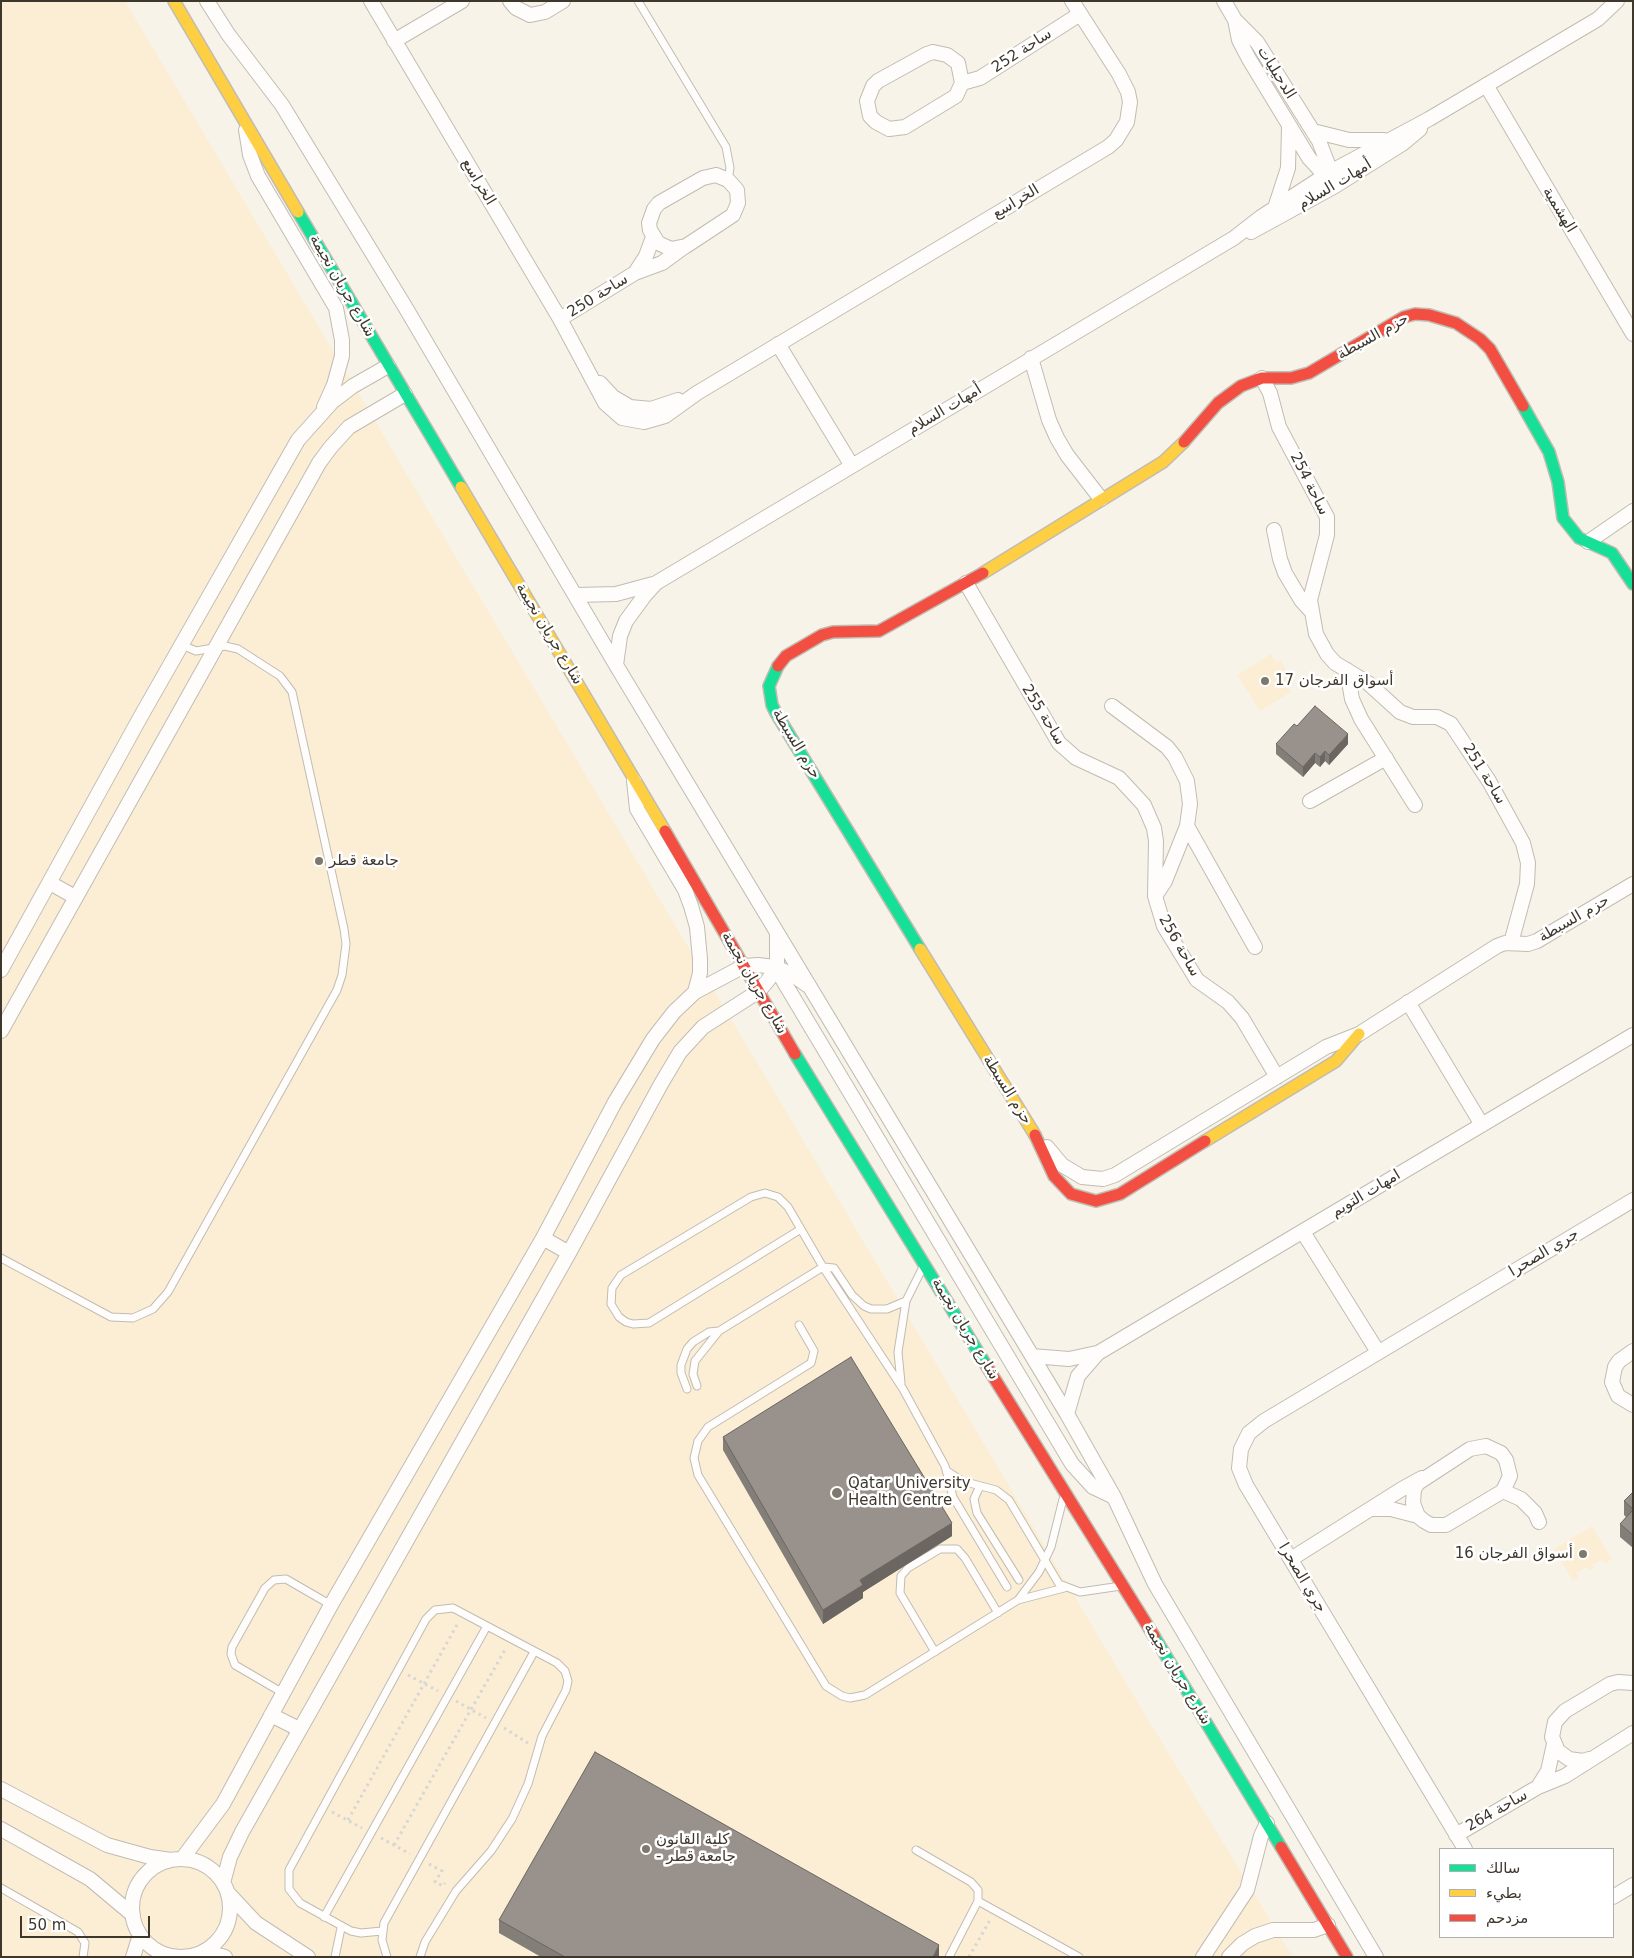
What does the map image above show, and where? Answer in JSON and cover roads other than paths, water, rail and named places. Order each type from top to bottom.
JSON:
[{"type":"street","name":"شارع جريان نجيمة","points":[[174,1],[744,966],[924,1263],[1124,1586],[1347,1957]]},
{"type":"street","name":"شارع جريان نجيمة","points":[[207,1],[228,34],[282,105],[404,305],[616,666],[1067,1414],[1114,1497],[1155,1584],[1376,1957]]},
{"type":"street","name":"الخراسع","points":[[371,1],[560,319],[605,403],[622,418],[632,421],[654,420],[665,416],[697,393],[1108,148],[1116,140],[1127,122],[1130,102],[1128,92],[1119,74],[1072,1]]},
{"type":"street","points":[[394,41],[462,1]]},
{"type":"street","points":[[509,2],[522,12],[538,15],[563,1]]},
{"type":"street","name":"الدحيليات","points":[[1224,1],[1235,20],[1257,42],[1313,131],[1328,174],[1335,186]]},
{"type":"street","name":"أمهات السلام","points":[[616,666],[620,636],[626,621],[644,595],[656,583],[1234,238],[1275,208],[1328,174],[1387,140],[1429,119],[1598,19],[1617,1]]},
{"type":"street","name":"ساحة 252","points":[[962,83],[980,78],[1080,14]]},
{"type":"street","name":"الدحيليات","points":[[1235,20],[1243,50],[1309,158],[1328,174]]},
{"type":"street","points":[[940,53],[953,58],[961,70],[962,83],[960,90],[951,101],[898,129],[882,126],[876,122],[868,109],[869,93],[878,81],[926,54],[940,53]]},
{"type":"street","name":"الهشمية","points":[[1486,86],[1633,334]]},
{"type":"street","name":"أمهات السلام","points":[[1234,238],[1264,226],[1335,186],[1402,144],[1429,119]]},
{"type":"street","points":[[246,122],[248,144],[258,176],[336,308],[342,340],[342,356],[334,385],[321,413]]},
{"type":"street","points":[[1275,208],[1288,168],[1289,126]]},
{"type":"street","points":[[1313,131],[1349,140],[1387,140]]},
{"type":"street","name":"ساحة 250","points":[[560,319],[635,273],[662,263],[734,215],[738,196],[728,180],[716,175],[703,178],[659,203],[654,209],[649,223],[653,237],[646,256],[635,273]]},
{"type":"street","points":[[653,237],[671,249],[686,246]]},
{"type":"street","name":"حزم السبطة","points":[[1359,1034],[1336,1062],[1120,1194],[1096,1201],[1083,1199],[1062,1186],[1054,1176],[1035,1134],[928,963],[776,713],[770,696],[771,678],[780,662],[812,640],[833,632],[879,631],[966,583],[1163,462],[1196,430],[1218,403],[1242,386],[1262,378],[1292,378],[1309,373],[1404,317],[1429,315],[1456,323],[1480,339],[1497,362],[1549,452],[1558,482],[1563,518],[1572,531],[1588,542],[1612,553],[1633,584]]},
{"type":"street","points":[[778,344],[852,466]]},
{"type":"street","points":[[1031,358],[1046,410],[1057,438],[1067,455],[1101,499]]},
{"type":"street","points":[[1,970],[298,440],[321,413],[353,386],[388,366]]},
{"type":"street","name":"ساحة 254","points":[[1262,378],[1270,393],[1279,427],[1327,516],[1327,536],[1312,588],[1311,611],[1321,644],[1335,663],[1347,670]]},
{"type":"street","points":[[1,1032],[319,463],[330,448],[360,419],[405,394]]},
{"type":"street","points":[[1588,542],[1633,511]]},
{"type":"street","points":[[1274,530],[1285,573],[1300,600],[1311,611]]},
{"type":"street","name":"أمهات السلام","points":[[576,595],[616,594],[656,583]]},
{"type":"street","name":"ساحة 255","points":[[966,583],[1059,743],[1076,758],[1119,778],[1137,795],[1150,817]]},
{"type":"street","points":[[1347,670],[1356,709],[1416,805]]},
{"type":"street","name":"ساحة 251","points":[[1347,670],[1368,683],[1400,712],[1413,717],[1437,717],[1451,724],[1489,780],[1523,843],[1528,863],[1527,884],[1511,943]]},
{"type":"street","points":[[1112,706],[1157,739],[1176,757],[1187,781],[1190,794],[1187,826],[1165,881],[1155,896]]},
{"type":"street","points":[[1310,801],[1386,758]]},
{"type":"street","points":[[634,778],[637,809],[685,890],[691,906],[697,928],[700,959],[700,973],[695,992]]},
{"type":"street","name":"ساحة 256","points":[[1150,817],[1156,840],[1155,896],[1164,926],[1192,973],[1203,986],[1236,1010],[1277,1077]]},
{"type":"street","points":[[1187,826],[1255,947]]},
{"type":"street","points":[[50,883],[75,897]]},
{"type":"street","name":"حزم السبطة","points":[[1035,1134],[1062,1165],[1082,1177],[1103,1179],[1124,1171],[1326,1047],[1359,1034],[1497,946],[1511,943],[1528,944],[1537,941],[1633,884]]},
{"type":"street","points":[[777,932],[778,955],[775,967],[759,991],[717,1016],[691,1039],[680,1052],[569,1253],[299,1729],[236,1844],[225,1888],[229,1916],[221,1936],[204,1951],[184,1957],[174,1956],[154,1949],[140,1935],[133,1916],[134,1894],[144,1876],[157,1866],[177,1860],[218,1811],[331,1605],[543,1238],[615,1102],[653,1039],[674,1012],[695,992],[744,966],[775,967],[793,975],[811,988]]},
{"type":"street","points":[[775,967],[1072,1464],[1093,1486],[1114,1497]]},
{"type":"street","points":[[1408,1002],[1482,1125]]},
{"type":"street","name":"امهات التويم","points":[[1032,1356],[1069,1359],[1098,1352],[1633,1035]]},
{"type":"street","points":[[1246,1096],[1255,1111]]},
{"type":"street","points":[[1188,1132],[1197,1147]]},
{"type":"street","points":[[1103,1179],[1108,1198]]},
{"type":"street","name":"جري الصحرا","points":[[1464,1848],[1242,1477],[1239,1458],[1244,1440],[1256,1426],[1633,1200]]},
{"type":"street","points":[[1303,1232],[1378,1352]]},
{"type":"street","points":[[543,1238],[569,1253]]},
{"type":"street","points":[[1633,1351],[1619,1361],[1615,1367],[1612,1382],[1618,1396],[1633,1405]]},
{"type":"street","name":"امهات التويم","points":[[1067,1414],[1078,1376],[1098,1352]]},
{"type":"street","points":[[1291,1559],[1402,1489],[1470,1450],[1486,1446],[1494,1449],[1506,1460],[1510,1476],[1503,1491],[1446,1525],[1431,1525],[1418,1516],[1391,1509],[1373,1509]]},
{"type":"street","points":[[1418,1516],[1413,1503],[1413,1496],[1414,1489],[1423,1478]]},
{"type":"street","points":[[1503,1491],[1521,1499],[1539,1522]]},
{"type":"street","name":"ساحة 264","points":[[1538,1788],[1551,1763],[1555,1722],[1565,1711],[1610,1684],[1618,1682],[1633,1683]]},
{"type":"street","points":[[271,1715],[299,1729]]},
{"type":"street","name":"ساحة 264","points":[[1456,1835],[1538,1788],[1565,1776],[1633,1733]]},
{"type":"street","points":[[1554,1744],[1558,1751],[1569,1759],[1583,1761],[1590,1759]]},
{"type":"street","points":[[1,1789],[107,1846],[150,1858],[201,1864],[217,1875],[225,1888],[256,1923],[308,1957]]},
{"type":"street","points":[[1203,1957],[1247,1890],[1261,1836],[1267,1823]]},
{"type":"street","points":[[1,1829],[90,1879],[133,1916]]},
{"type":"street","points":[[1614,1896],[1633,1885]]},
{"type":"street","points":[[1229,1957],[1242,1944],[1273,1930],[1314,1930],[1328,1925]]},
{"type":"street","points":[[133,1957],[140,1935]]},
{"type":"street","points":[[204,1951],[225,1957]]},
{"type":"lane","points":[[638,1],[726,147],[730,168],[728,180]]},
{"type":"lane","points":[[1,1258],[111,1317],[133,1318],[153,1309],[168,1292],[337,990],[342,975],[346,944],[344,929],[292,692],[280,676],[238,649],[217,647],[196,651],[182,645]]},
{"type":"lane","points":[[801,1229],[649,1323],[633,1324],[626,1322],[619,1317],[611,1304],[612,1288],[621,1275],[758,1194],[772,1194],[784,1201],[801,1229],[823,1267],[902,1389],[947,1471],[950,1490],[1007,1587]]},
{"type":"lane","points":[[902,1389],[898,1357],[906,1301],[924,1263]]},
{"type":"lane","points":[[697,1386],[693,1374],[695,1361],[719,1331],[823,1267],[834,1268],[852,1295],[864,1306],[871,1309],[887,1309],[906,1301]]},
{"type":"lane","points":[[799,1325],[814,1351],[811,1362],[708,1427],[702,1434],[695,1450],[695,1467],[698,1475],[821,1679],[833,1692],[850,1698],[865,1695],[1018,1600],[1033,1582],[1044,1562],[1056,1532],[1065,1493]]},
{"type":"lane","points":[[687,1389],[681,1373],[683,1356],[687,1348],[699,1337],[709,1332],[719,1331]]},
{"type":"lane","points":[[947,1471],[962,1481],[996,1490],[1009,1500],[1054,1579],[1064,1588],[1080,1592],[1124,1586]]},
{"type":"lane","points":[[980,1486],[974,1499],[975,1506],[980,1518],[1019,1580]]},
{"type":"lane","points":[[970,1524],[980,1518]]},
{"type":"lane","points":[[935,1652],[900,1593],[900,1576],[908,1568],[940,1549],[957,1549],[965,1558],[998,1613]]},
{"type":"lane","points":[[283,1693],[235,1665],[231,1654],[237,1639],[265,1588],[274,1580],[286,1579],[331,1605]]},
{"type":"lane","points":[[1018,1600],[1064,1588]]},
{"type":"lane","points":[[382,1931],[361,1933],[341,1928],[324,1918],[296,1899],[289,1889],[289,1870],[430,1614],[447,1607],[464,1613],[561,1666],[568,1681],[537,1750],[528,1784],[512,1819],[491,1851],[463,1882],[425,1942],[420,1957]]},
{"type":"lane","points":[[324,1918],[487,1626]]},
{"type":"lane","points":[[387,1957],[383,1949],[382,1931],[388,1914],[534,1652]]},
{"type":"lane","points":[[916,1850],[971,1882],[978,1890],[978,1901],[952,1956]]},
{"type":"lane","points":[[1,1888],[78,1932],[85,1943],[83,1957]]},
{"type":"lane","points":[[978,1901],[1079,1957]]},
{"type":"lane","points":[[335,1957],[341,1928]]},
{"type":"place","name":"أسواق الفرجان 17","points":[[1265,681]]},
{"type":"place","name":"جامعة قطر","points":[[319,861]]},
{"type":"place","name":"Qatar University Health Centre","points":[[837,1493]]},
{"type":"place","name":"أسواق الفرجان 16","points":[[1583,1554]]},
{"type":"place","name":"كلية القانون - جامعة قطر","points":[[646,1849]]}]
